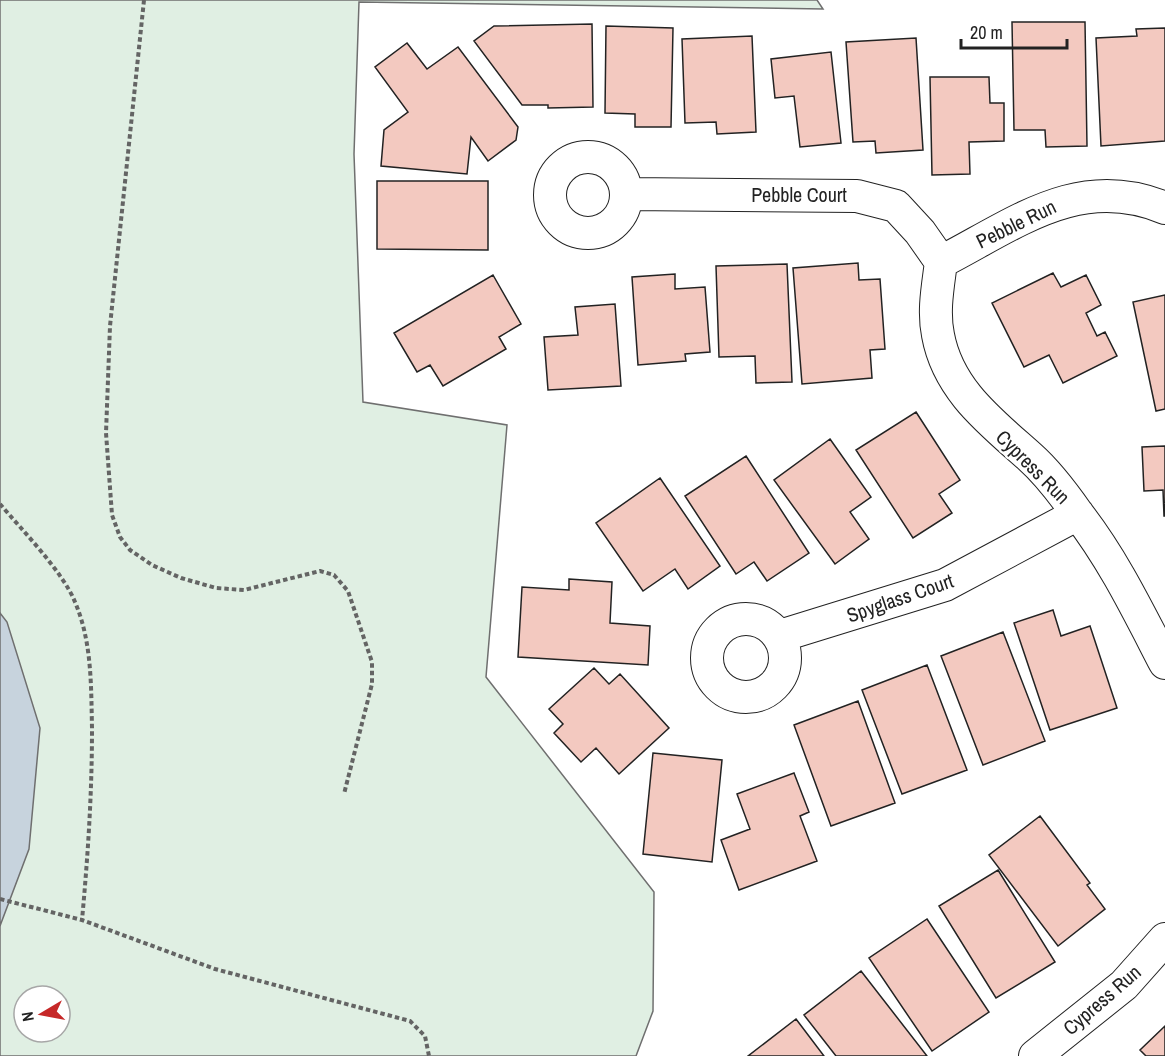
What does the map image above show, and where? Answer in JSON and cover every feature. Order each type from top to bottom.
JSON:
[{"type":"street","name":"Pebble Court","points":[[628,194],[857,196],[896,206],[920,232],[941,262]]},
{"type":"street","name":"Pebble Run","points":[[941,262],[1058,201],[1103,194],[1165,208]]},
{"type":"street","name":"Cypress Run","points":[[941,262],[936,313],[938,335],[954,378],[986,420],[1030,457],[1078,514],[1108,555],[1165,663]]},
{"type":"street","name":"Spyglass Court","points":[[780,636],[945,585],[1078,514]]},
{"type":"street","name":"Cypress Run","points":[[1035,1056],[1124,985],[1165,939]]},
{"type":"path","points":[[144,0],[109,337],[106,433],[112,515],[120,537],[130,550],[152,565],[181,578],[216,588],[244,590],[320,571],[334,575],[348,591],[372,662],[372,684],[344,794]]},
{"type":"path","points":[[0,504],[75,600],[91,666],[91,826],[82,920]]},
{"type":"path","points":[[0,899],[82,920],[215,969],[410,1021],[425,1036],[429,1056]]},
{"type":"green space","points":[[0,0],[817,0],[823,9],[359,2],[354,154],[363,402],[507,425],[486,677],[654,892],[653,1011],[636,1056],[0,1056]]},
{"type":"shaded area","points":[[0,613],[7,622],[40,728],[29,849],[0,926]]},
{"type":"building","points":[[1012,22],[1085,22],[1087,146],[1046,147],[1045,130],[1014,130]]},
{"type":"building","points":[[592,24],[593,107],[548,108],[548,105],[522,105],[474,41],[494,26]]},
{"type":"building","points":[[606,26],[673,28],[671,127],[635,127],[635,114],[605,113]]},
{"type":"building","points":[[1165,28],[1165,141],[1101,146],[1096,38],[1137,36],[1136,29]]},
{"type":"building","points":[[752,36],[756,132],[717,134],[716,122],[685,123],[682,39]]},
{"type":"building","points":[[916,38],[923,150],[876,153],[875,141],[853,142],[846,42]]},
{"type":"building","points":[[407,43],[427,69],[458,47],[518,127],[516,140],[488,161],[471,137],[467,174],[381,166],[384,130],[408,112],[375,67]]},
{"type":"building","points":[[831,52],[841,143],[800,147],[794,96],[775,98],[771,59]]},
{"type":"building","points":[[930,77],[989,77],[990,103],[1004,103],[1004,141],[969,142],[970,174],[932,175]]},
{"type":"building","points":[[377,181],[488,181],[488,250],[377,249]]},
{"type":"building","points":[[858,263],[859,280],[880,279],[885,349],[870,350],[872,378],[802,384],[793,268]]},
{"type":"building","points":[[787,264],[792,382],[756,383],[755,356],[719,357],[716,266]]},
{"type":"building","points":[[1053,273],[1061,287],[1086,275],[1101,305],[1086,313],[1097,336],[1105,332],[1117,356],[1063,383],[1049,355],[1024,367],[992,303]]},
{"type":"building","points":[[675,274],[675,289],[705,287],[710,352],[685,354],[686,361],[638,365],[632,277]]},
{"type":"building","points":[[493,275],[521,324],[499,337],[506,349],[443,386],[430,365],[417,372],[394,333]]},
{"type":"building","points":[[1165,295],[1165,409],[1156,411],[1133,302]]},
{"type":"building","points":[[615,304],[621,386],[548,390],[544,337],[578,335],[575,307]]},
{"type":"building","points":[[916,412],[960,480],[939,494],[952,513],[913,538],[856,450]]},
{"type":"building","points":[[830,439],[871,497],[850,512],[869,539],[835,564],[774,480]]},
{"type":"building","points":[[1165,446],[1164,516],[1163,490],[1144,491],[1142,447]]},
{"type":"building","points":[[746,456],[809,553],[767,581],[754,562],[736,574],[685,496]]},
{"type":"building","points":[[660,478],[720,566],[688,589],[675,569],[643,591],[596,523]]},
{"type":"building","points":[[569,579],[612,582],[610,623],[650,626],[648,665],[518,657],[522,587],[569,590]]},
{"type":"building","points":[[1053,610],[1061,636],[1090,626],[1117,708],[1050,730],[1014,623]]},
{"type":"building","points":[[1003,632],[1045,741],[983,765],[941,656]]},
{"type":"building","points":[[927,665],[967,770],[902,794],[862,690]]},
{"type":"building","points":[[594,668],[609,684],[620,674],[669,728],[619,774],[596,748],[581,762],[554,733],[563,724],[549,709]]},
{"type":"building","points":[[858,701],[895,803],[831,826],[794,725]]},
{"type":"building","points":[[653,753],[722,760],[712,862],[643,854]]},
{"type":"building","points":[[794,773],[809,812],[800,816],[817,861],[739,890],[721,840],[750,829],[737,794]]},
{"type":"building","points":[[1040,816],[1090,883],[1087,885],[1105,909],[1058,946],[989,855]]},
{"type":"building","points":[[998,870],[1055,962],[996,998],[939,906]]},
{"type":"building","points":[[927,919],[989,1012],[932,1051],[869,958]]},
{"type":"building","points":[[861,971],[927,1056],[836,1056],[804,1015]]},
{"type":"building","points":[[796,1019],[824,1056],[748,1056]]},
{"type":"building","points":[[1165,1026],[1165,1056],[1146,1056],[1140,1050]]}]
